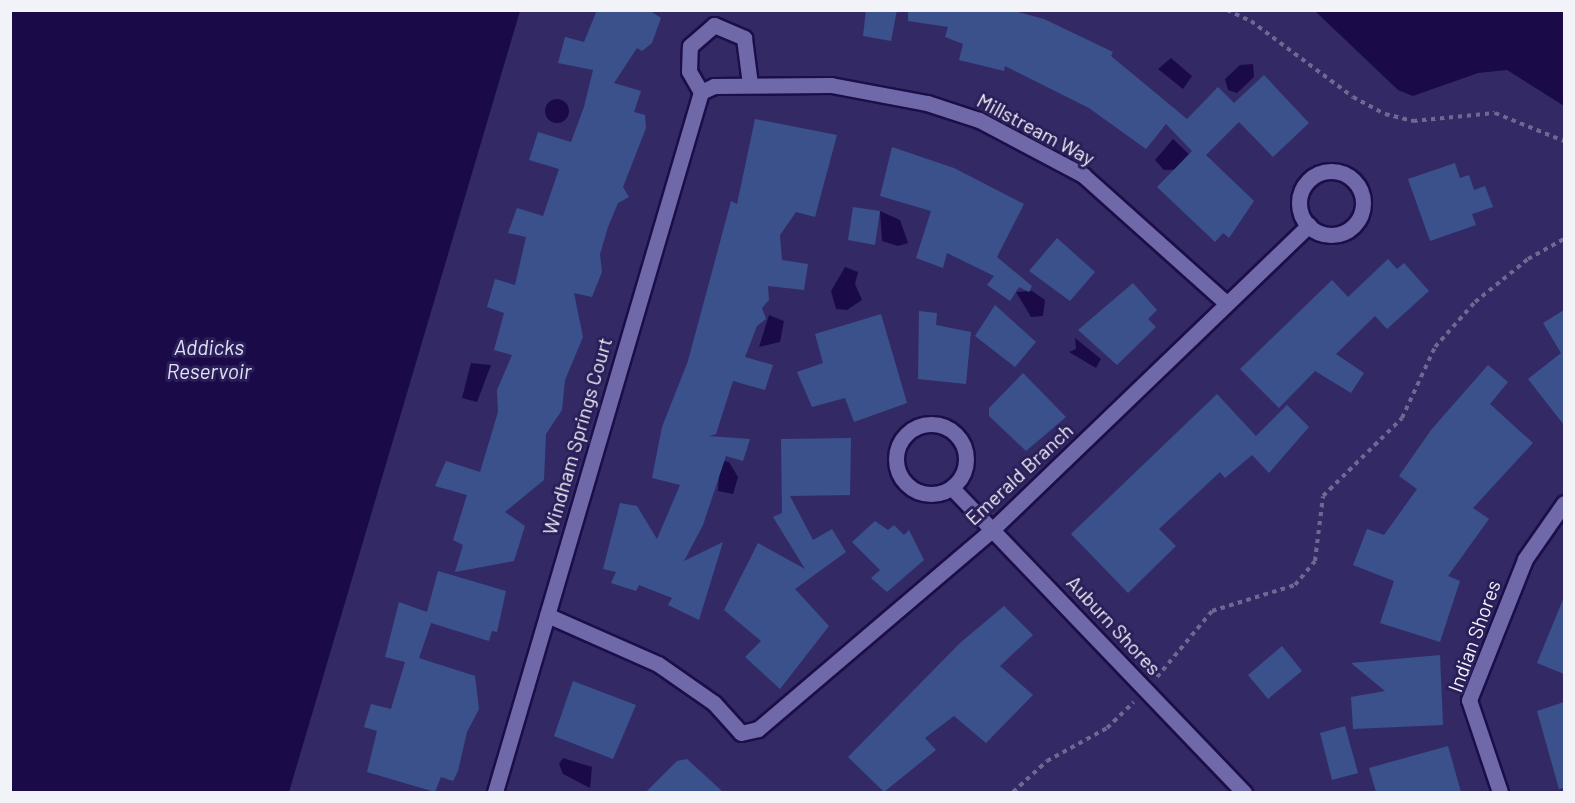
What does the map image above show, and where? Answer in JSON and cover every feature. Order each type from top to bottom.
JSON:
[{"type":"street","points":[[701,92],[689,71],[690,46],[714,26],[744,38],[750,84]]},
{"type":"street","name":"Millstream Way","points":[[701,92],[750,84],[831,85],[927,103],[979,120],[1083,175],[1224,301]]},
{"type":"street","name":"Windham Springs Court","points":[[495,792],[701,92]]},
{"type":"street","points":[[1326,171],[1351,178],[1363,198],[1358,222],[1338,234],[1309,225],[1300,211],[1304,186],[1326,171]]},
{"type":"street","name":"Emerald Branch","points":[[548,615],[658,664],[714,703],[741,733],[758,729],[994,528],[1224,301],[1309,225]]},
{"type":"street","points":[[942,426],[963,443],[966,468],[952,488],[927,494],[902,480],[896,453],[913,429],[942,426]]},
{"type":"street","name":"Auburn Shores","points":[[952,488],[994,528],[1244,792]]},
{"type":"street","name":"Indian Shores","points":[[1500,792],[1469,700],[1525,559],[1564,503]]},
{"type":"path","points":[[1227,10],[1251,21],[1353,97],[1385,114],[1413,121],[1496,113],[1564,141]]},
{"type":"path","points":[[1012,792],[1047,761],[1107,728],[1147,690],[1212,610],[1295,585],[1315,561],[1323,496],[1402,418],[1436,347],[1474,302],[1528,259],[1564,239]]},
{"type":"water","name":"Addicks Reservoir","points":[[10,11],[520,11],[289,792],[11,792]]},
{"type":"water","points":[[1315,11],[1564,11],[1564,106],[1507,70],[1478,73],[1413,96],[1398,90]]},
{"type":"water","points":[[1171,58],[1192,76],[1183,89],[1158,69]]},
{"type":"water","points":[[1253,64],[1254,77],[1237,93],[1228,90],[1225,79],[1240,65]]},
{"type":"water","points":[[557,99],[566,102],[569,111],[566,120],[557,123],[548,120],[545,111],[548,102]]},
{"type":"water","points":[[1173,139],[1193,158],[1184,169],[1164,170],[1155,160]]},
{"type":"water","points":[[880,211],[900,220],[908,243],[898,246],[882,241]]},
{"type":"water","points":[[845,267],[858,272],[855,284],[862,300],[847,310],[836,309],[831,291]]},
{"type":"water","points":[[1032,291],[1045,300],[1043,316],[1031,317],[1016,292]]},
{"type":"water","points":[[769,315],[784,321],[780,342],[759,347]]},
{"type":"water","points":[[1075,338],[1101,359],[1096,368],[1069,352],[1076,349]]},
{"type":"water","points":[[471,363],[491,365],[477,402],[462,398]]},
{"type":"water","points":[[720,460],[729,462],[738,477],[733,494],[718,491]]},
{"type":"water","points":[[563,758],[592,767],[590,788],[563,774],[559,764]]},
{"type":"building","points":[[597,10],[649,10],[661,18],[652,43],[642,51],[637,48],[614,83],[641,91],[634,112],[645,115],[646,128],[623,187],[629,197],[618,203],[608,227],[600,254],[602,272],[592,297],[574,293],[583,337],[565,380],[562,410],[546,434],[544,480],[505,512],[525,526],[514,561],[455,572],[463,545],[453,540],[467,495],[435,486],[446,461],[480,472],[498,412],[497,390],[512,355],[494,350],[504,313],[487,307],[495,279],[515,285],[526,237],[508,233],[517,208],[543,216],[559,169],[529,160],[538,132],[571,142],[584,107],[593,70],[558,63],[565,37],[584,42]]},
{"type":"building","points":[[866,10],[897,10],[891,41],[863,36]]},
{"type":"building","points":[[908,10],[1010,10],[1044,19],[1113,52],[1111,56],[1187,119],[1218,87],[1234,103],[1264,75],[1309,123],[1273,157],[1239,122],[1206,155],[1254,201],[1229,238],[1223,233],[1215,242],[1157,187],[1192,151],[1166,124],[1146,149],[1089,108],[1005,66],[1004,71],[959,60],[963,44],[945,37],[948,27],[908,21]]},
{"type":"building","points":[[755,119],[837,135],[815,217],[796,212],[780,235],[782,260],[808,264],[804,290],[768,286],[769,300],[762,308],[766,319],[757,326],[745,357],[773,365],[765,390],[733,381],[716,434],[709,436],[750,439],[743,461],[726,456],[703,525],[684,561],[723,542],[699,620],[668,605],[672,598],[639,585],[636,591],[611,583],[616,572],[603,569],[620,503],[637,506],[657,539],[680,485],[652,478],[662,427],[688,361],[731,201],[737,204]]},
{"type":"building","points":[[892,147],[954,168],[1024,204],[997,257],[1032,286],[1029,292],[1019,287],[1010,301],[987,285],[994,276],[947,253],[943,268],[916,258],[931,211],[880,196]]},
{"type":"building","points":[[1455,163],[1460,178],[1469,175],[1474,190],[1485,186],[1493,207],[1472,214],[1476,225],[1430,241],[1408,179]]},
{"type":"building","points":[[853,207],[880,211],[875,245],[848,240]]},
{"type":"building","points":[[1057,238],[1095,272],[1070,301],[1029,271]]},
{"type":"building","points":[[1388,259],[1397,269],[1404,263],[1429,291],[1387,329],[1375,316],[1336,354],[1364,373],[1351,393],[1315,371],[1279,408],[1240,369],[1332,280],[1348,297]]},
{"type":"building","points":[[1133,283],[1157,310],[1148,319],[1156,327],[1117,365],[1078,330]]},
{"type":"building","points":[[995,305],[1036,342],[1015,367],[975,336]]},
{"type":"building","points":[[1564,310],[1564,425],[1528,379],[1561,353],[1543,323]]},
{"type":"building","points":[[919,311],[937,313],[936,325],[971,332],[966,384],[918,379]]},
{"type":"building","points":[[881,314],[907,403],[854,422],[845,398],[812,407],[797,372],[823,363],[815,334]]},
{"type":"building","points":[[1488,365],[1508,382],[1490,404],[1533,443],[1473,508],[1489,519],[1448,576],[1460,581],[1440,642],[1380,623],[1394,581],[1353,565],[1367,529],[1384,535],[1417,489],[1399,476],[1431,430]]},
{"type":"building","points":[[1023,373],[1066,417],[1026,451],[989,416],[989,408]]},
{"type":"building","points":[[1217,394],[1256,436],[1287,405],[1309,427],[1269,473],[1252,455],[1225,478],[1220,472],[1159,529],[1176,546],[1128,593],[1071,534]]},
{"type":"building","points":[[851,438],[850,495],[790,496],[813,540],[832,529],[846,552],[795,589],[829,626],[780,689],[745,657],[761,641],[724,610],[758,543],[805,569],[773,517],[782,513],[781,439]]},
{"type":"building","points":[[875,521],[888,530],[894,525],[904,535],[909,530],[924,560],[887,592],[871,578],[880,570],[852,542]]},
{"type":"building","points":[[438,571],[506,591],[497,632],[492,631],[489,641],[431,623],[419,658],[475,676],[479,709],[467,732],[458,771],[453,781],[441,777],[435,792],[367,772],[377,731],[364,727],[371,704],[391,709],[405,662],[385,657],[399,602],[427,612]]},
{"type":"building","points":[[1564,597],[1564,674],[1537,663]]},
{"type":"building","points":[[1004,606],[1033,635],[1000,666],[1033,695],[986,743],[954,716],[925,738],[936,750],[884,792],[848,757],[960,643]]},
{"type":"building","points":[[1282,646],[1302,671],[1268,699],[1248,675]]},
{"type":"building","points":[[1440,655],[1443,725],[1353,729],[1351,697],[1385,691],[1351,663]]},
{"type":"building","points":[[573,681],[636,705],[613,759],[554,736]]},
{"type":"building","points":[[1564,702],[1564,788],[1559,789],[1537,711]]},
{"type":"building","points":[[1345,726],[1358,773],[1332,780],[1320,733]]},
{"type":"building","points":[[1448,746],[1461,792],[1376,792],[1369,768]]},
{"type":"building","points":[[687,759],[723,792],[646,792],[677,761]]}]
